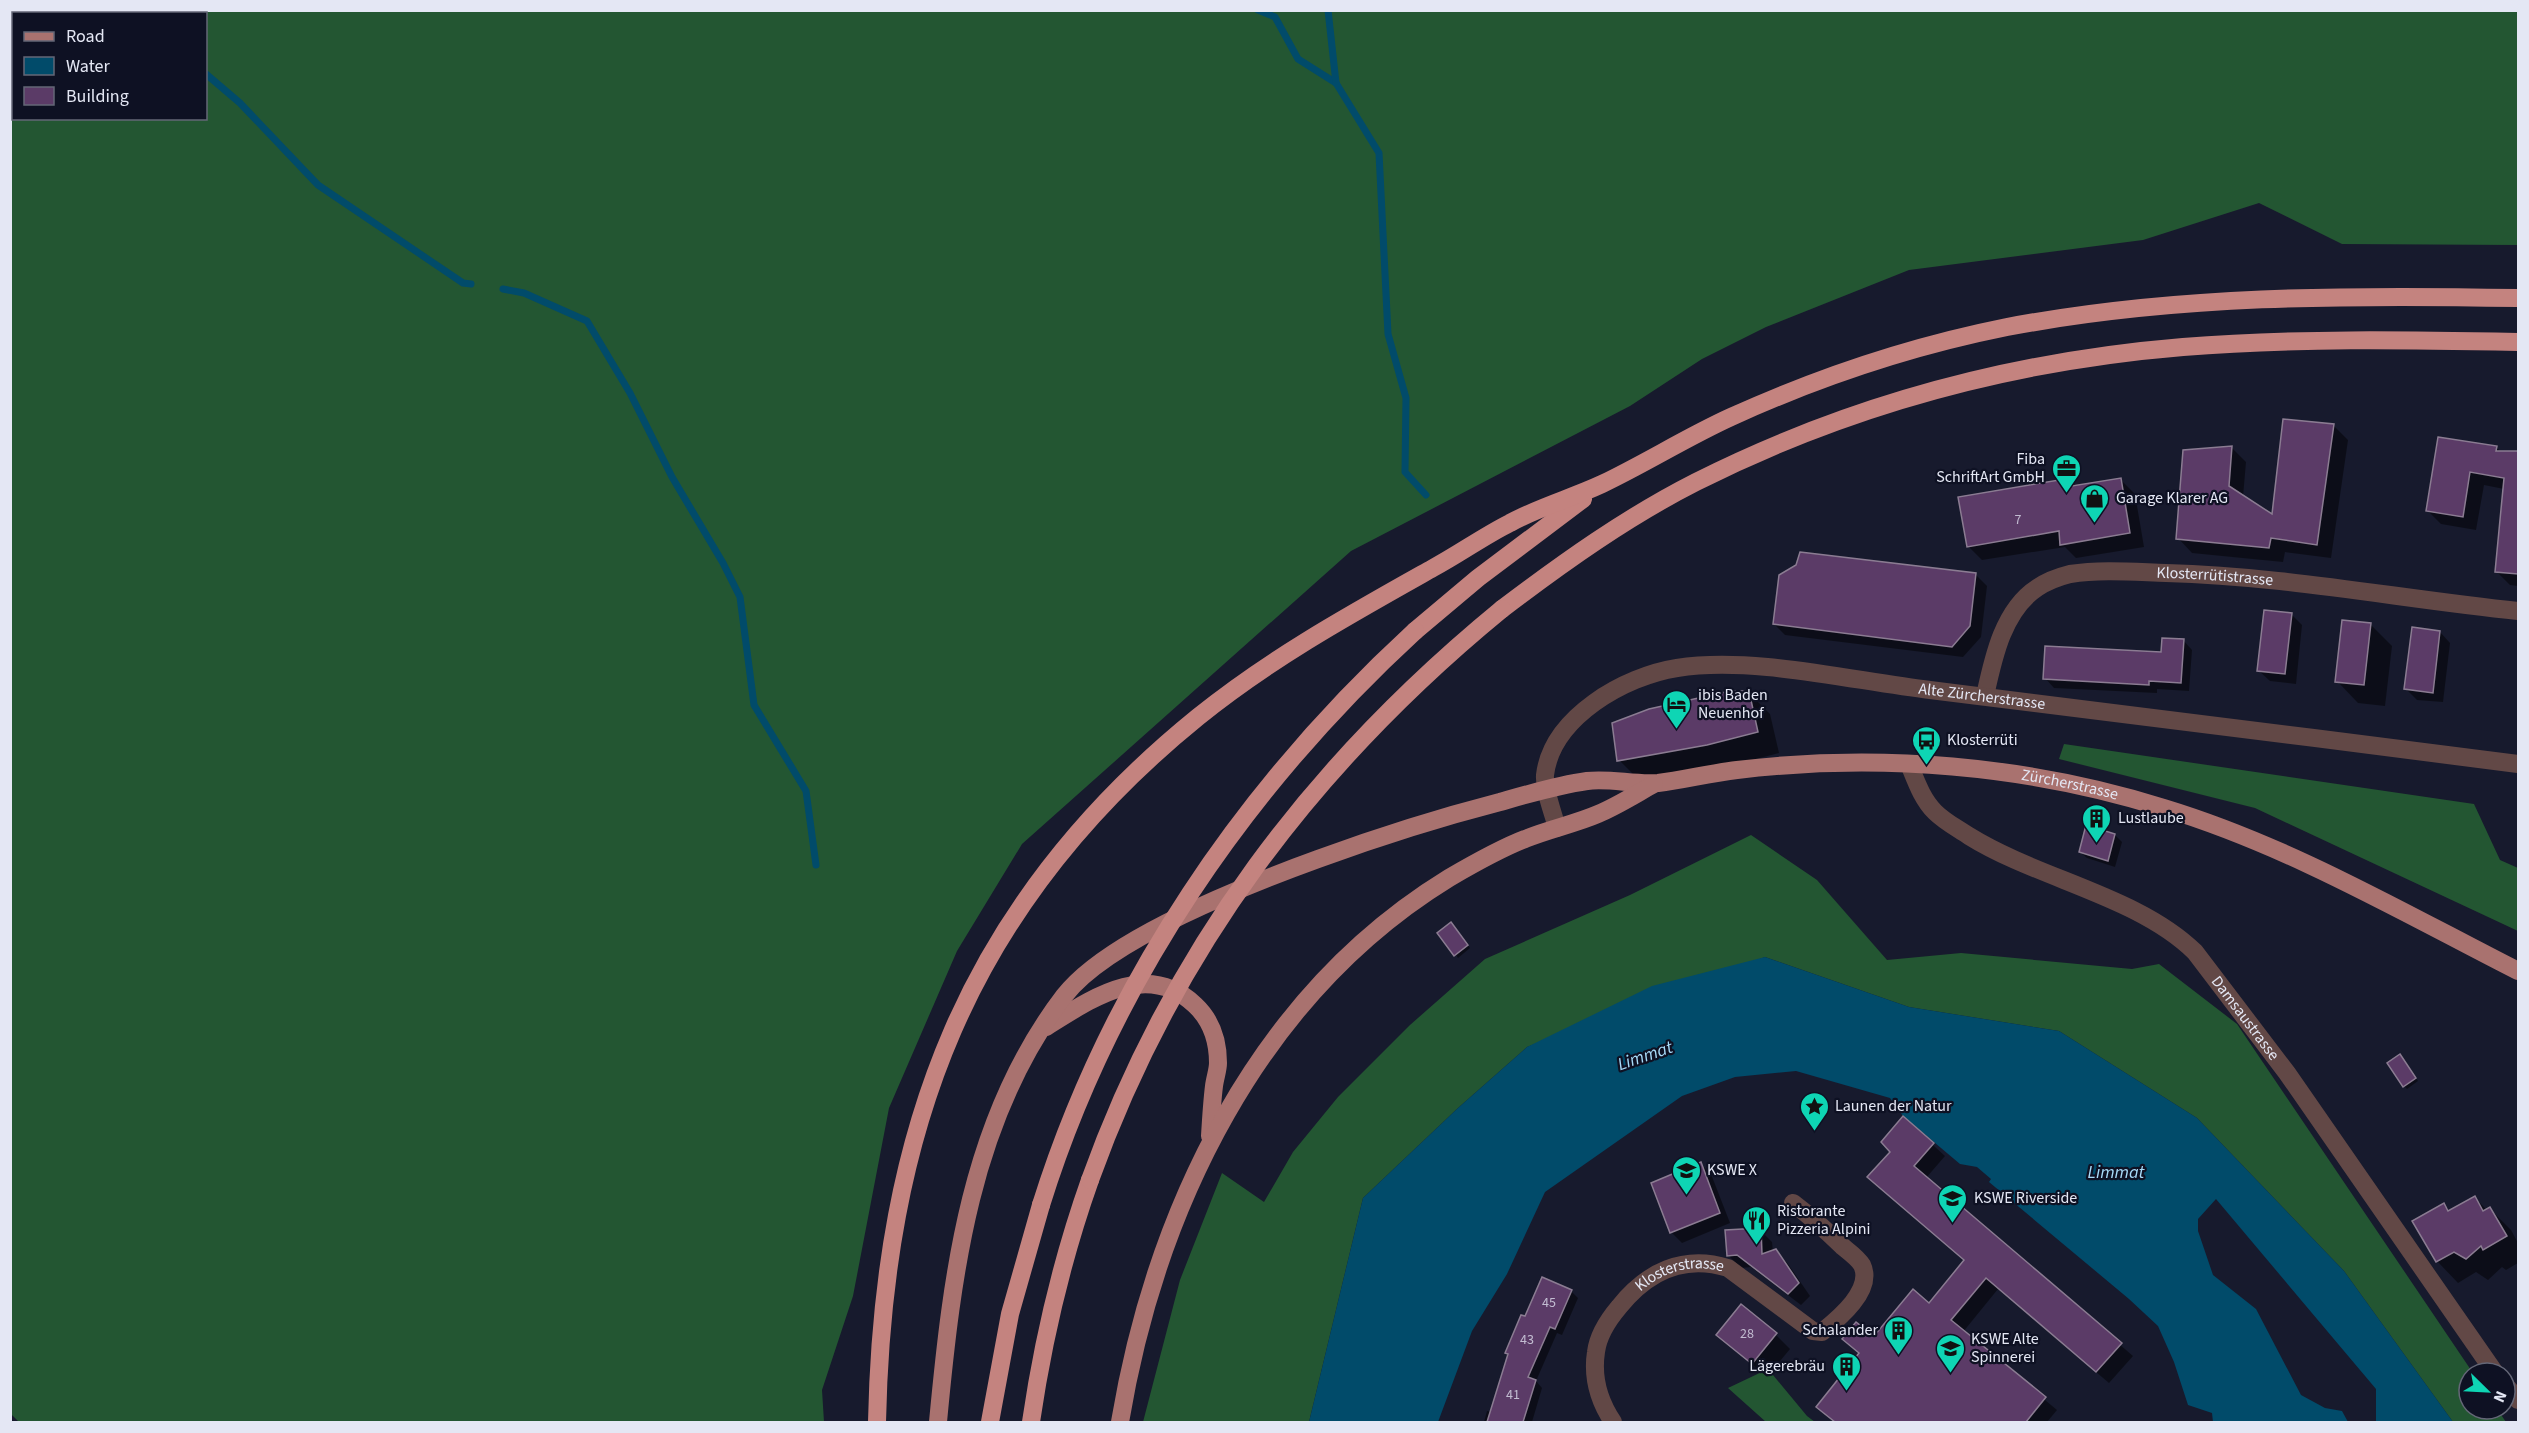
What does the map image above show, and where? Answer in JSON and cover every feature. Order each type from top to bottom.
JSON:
[{"type":"highway","points":[[877,1422],[883,1306],[893,1231],[904,1175],[920,1115],[940,1059],[964,1005],[996,944],[1035,885],[1071,840],[1141,766],[1200,716],[1286,653],[1349,614],[1511,522],[1606,482],[1675,444],[1781,395],[1890,356],[2002,328],[2120,310],[2238,300],[2366,296],[2518,298]]},
{"type":"highway","points":[[1031,1422],[1051,1311],[1062,1267],[1090,1180],[1120,1104],[1171,1000],[1199,951],[1263,855],[1326,776],[1373,725],[1414,684],[1502,609],[1595,541],[1694,483],[1746,457],[1818,427],[1902,398],[1955,384],[2068,361],[2182,347],[2343,340],[2518,342]]},
{"type":"highway","points":[[990,1422],[1011,1314],[1041,1205],[1062,1144],[1110,1034],[1148,961],[1191,892],[1232,832],[1305,742],[1345,698],[1415,631],[1478,578],[1606,482]]},
{"type":"main road","name":"Zürcherstrasse","points":[[1656,783],[1737,770],[1818,765],[1909,764],[1979,769],[2061,782],[2128,798],[2198,819],[2265,845],[2334,877],[2518,971]]},
{"type":"main road","points":[[938,1422],[954,1290],[977,1172],[1005,1095],[1040,1030],[1067,991],[1100,964],[1139,938],[1230,894],[1308,862],[1398,831],[1590,780],[1656,783]]},
{"type":"main road","points":[[1119,1422],[1143,1320],[1161,1259],[1183,1201],[1209,1144],[1239,1089],[1279,1032],[1309,995],[1346,957],[1395,915],[1449,878],[1525,839],[1598,814],[1656,783]]},
{"type":"main road","points":[[1040,1030],[1100,994],[1125,986],[1149,984],[1180,993],[1203,1013],[1215,1037],[1218,1063],[1209,1144]]},
{"type":"street","name":"Klosterrütistrasse","points":[[1985,696],[2004,630],[2020,604],[2035,589],[2054,579],[2071,574],[2139,572],[2224,576],[2518,611]]},
{"type":"street","name":"Alte Zürcherstrasse","points":[[1557,828],[1545,778],[1548,762],[1555,746],[1569,726],[1591,704],[1612,690],[1677,668],[1753,666],[2518,764]]},
{"type":"street","name":"Damsaustrasse","points":[[1909,764],[1923,796],[1943,819],[2012,860],[2131,910],[2162,926],[2181,938],[2195,952],[2287,1073],[2487,1361]]},
{"type":"street","name":"Klosterstrasse","points":[[1613,1422],[1597,1392],[1596,1350],[1603,1331],[1621,1304],[1644,1281],[1657,1273],[1671,1266],[1685,1263],[1728,1268],[1813,1331],[1822,1332],[1840,1318],[1859,1295],[1864,1275],[1862,1264],[1818,1222],[1793,1203]]},
{"type":"green space","points":[[10,11],[2518,11],[2518,245],[2342,244],[2259,203],[2143,240],[1909,270],[1766,327],[1702,359],[1630,406],[1351,551],[1022,844],[957,951],[889,1108],[853,1296],[822,1390],[824,1422],[19,1422],[10,1413]]},
{"type":"green space","points":[[2064,744],[2474,804],[2500,860],[2518,868],[2518,931],[2255,808],[2059,759]]},
{"type":"green space","points":[[1751,835],[1817,880],[1887,960],[1961,953],[2132,969],[2159,964],[2237,1024],[2465,1361],[2457,1361],[2457,1421],[2506,1422],[2453,1422],[2344,1271],[2197,1118],[2059,1031],[1909,1007],[1765,957],[1527,1047],[1458,1108],[1363,1198],[1309,1422],[1143,1422],[1180,1280],[1222,1173],[1264,1202],[1293,1152],[1338,1097],[1410,1025],[1485,959],[1630,895]]},
{"type":"green space","points":[[1768,1369],[1807,1416],[1815,1422],[1766,1422],[1728,1388]]},
{"type":"water","name":"Limmat","points":[[1765,957],[1909,1007],[2059,1031],[2197,1118],[2344,1271],[2453,1422],[2376,1422],[2376,1389],[2216,1199],[2198,1219],[2198,1231],[2213,1275],[2256,1309],[2301,1395],[2325,1408],[2342,1411],[2348,1422],[2213,1422],[2212,1413],[2188,1405],[2174,1362],[2158,1326],[1989,1182],[1991,1179],[1977,1167],[1960,1164],[1903,1116],[1890,1098],[1796,1071],[1735,1077],[1682,1096],[1545,1192],[1507,1274],[1472,1331],[1438,1422],[1309,1422],[1363,1198],[1458,1108],[1527,1047],[1652,986]]},
{"type":"building","points":[[2283,419],[2334,424],[2317,545],[2271,538],[2269,548],[2176,539],[2183,450],[2232,446],[2229,486],[2272,514]]},
{"type":"building","points":[[2438,437],[2497,446],[2496,451],[2518,451],[2518,574],[2495,572],[2504,478],[2470,472],[2463,517],[2426,511]]},
{"type":"building","points":[[2071,478],[2072,486],[2121,478],[2130,533],[2060,545],[2059,531],[1967,547],[1958,497]]},
{"type":"building","points":[[1800,552],[1976,573],[1970,626],[1952,647],[1773,624],[1779,575],[1796,565]]},
{"type":"building","points":[[2264,610],[2292,613],[2285,674],[2257,671]]},
{"type":"building","points":[[2342,620],[2371,623],[2364,685],[2335,682]]},
{"type":"building","points":[[2412,627],[2440,631],[2433,693],[2404,689]]},
{"type":"building","points":[[2162,638],[2184,639],[2181,683],[2149,681],[2149,685],[2043,679],[2045,646],[2161,652]]},
{"type":"building","points":[[1730,691],[1749,691],[1758,732],[1707,745],[1617,761],[1612,723],[1649,709]]},
{"type":"building","name":"Lustlaube","points":[[2086,825],[2115,834],[2108,861],[2079,852]]},
{"type":"building","points":[[1451,922],[1468,945],[1454,956],[1437,933]]},
{"type":"building","points":[[2400,1054],[2416,1078],[2403,1087],[2387,1063]]},
{"type":"building","points":[[1903,1116],[1934,1143],[1914,1166],[2122,1343],[2096,1372],[1986,1278],[1951,1320],[2046,1397],[2026,1422],[1835,1422],[1816,1407],[1859,1353],[1842,1339],[1856,1322],[1874,1336],[1913,1289],[1929,1303],[1964,1260],[1867,1177],[1890,1152],[1881,1142]]},
{"type":"building","points":[[1701,1162],[1720,1213],[1670,1233],[1651,1183]]},
{"type":"building","points":[[2475,1196],[2483,1211],[2490,1207],[2507,1236],[2483,1250],[2481,1246],[2466,1259],[2454,1252],[2436,1262],[2412,1221],[2444,1203],[2448,1211]]},
{"type":"building","points":[[1761,1228],[1762,1254],[1776,1249],[1799,1283],[1788,1294],[1737,1255],[1727,1256],[1725,1230]]},
{"type":"building","points":[[1542,1277],[1572,1290],[1555,1329],[1550,1327],[1528,1377],[1536,1380],[1523,1422],[1487,1422],[1508,1354],[1505,1353],[1521,1315],[1525,1316]]},
{"type":"building","points":[[1741,1304],[1777,1333],[1752,1364],[1716,1335]]},
{"type":"waterway","points":[[1258,10],[1275,17],[1298,59],[1336,83]]},
{"type":"waterway","points":[[1328,10],[1336,83],[1379,153],[1388,334],[1406,398],[1405,472],[1426,495]]},
{"type":"waterway","points":[[207,75],[240,103],[318,185],[463,283],[471,284]]},
{"type":"waterway","points":[[503,289],[524,293],[587,321],[630,393],[672,477],[723,563],[740,597],[754,705],[806,791],[816,865]]},
{"type":"place","name":"Fiba SchriftArt GmbH","points":[[2066,494]]},
{"type":"place","name":"Garage Klarer AG","points":[[2095,524]]},
{"type":"place","name":"ibis Baden Neuenhof","points":[[1677,730]]},
{"type":"place","name":"Klosterrüti","points":[[1926,766]]},
{"type":"place","name":"Lustlaube","points":[[2097,844]]},
{"type":"place","name":"Launen der Natur","points":[[1814,1132]]},
{"type":"place","name":"KSWE X","points":[[1686,1196]]},
{"type":"place","name":"KSWE Riverside","points":[[1953,1224]]},
{"type":"place","name":"Ristorante Pizzeria Alpini","points":[[1756,1246]]},
{"type":"place","name":"Schalander","points":[[1899,1356]]},
{"type":"place","name":"KSWE Alte Spinnerei","points":[[1950,1374]]},
{"type":"place","name":"Lägerebräu","points":[[1846,1392]]}]
